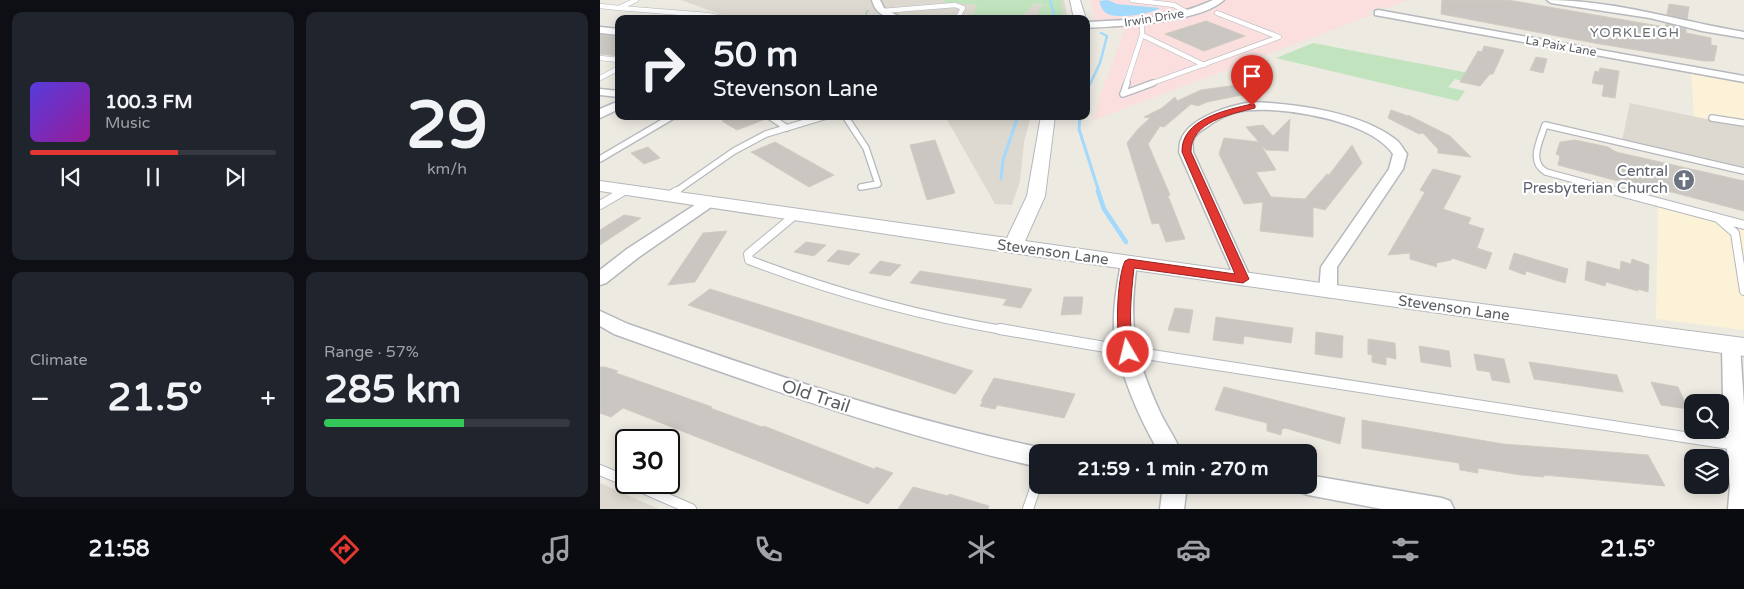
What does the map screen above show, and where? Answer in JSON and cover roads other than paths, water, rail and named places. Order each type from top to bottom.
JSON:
[{"type":"street","points":[[876,0],[877,6],[891,15]]},
{"type":"street","points":[[1075,0],[1079,15]]},
{"type":"street","name":"Irwin Drive","points":[[1090,24],[1142,22],[1188,13],[1220,0]]},
{"type":"street","points":[[1551,0],[1650,15],[1702,28],[1744,35]]},
{"type":"street","name":"La Paix Lane","points":[[1378,13],[1744,79]]},
{"type":"street","points":[[600,30],[615,32]]},
{"type":"street","points":[[600,92],[615,94]]},
{"type":"street","points":[[600,114],[615,106]]},
{"type":"street","points":[[1243,279],[1186,152],[1187,140],[1202,124],[1231,111],[1252,106],[1288,108],[1369,128],[1387,137],[1400,154],[1396,169],[1329,267],[1328,291]]},
{"type":"street","points":[[1013,247],[1036,196],[1047,120]]},
{"type":"street","name":"Stevenson Lane","points":[[600,186],[1013,247],[1737,346]]},
{"type":"street","points":[[600,279],[709,202]]},
{"type":"street","points":[[1129,263],[1124,302],[1124,335],[1128,352],[1165,444]]},
{"type":"street","name":"Old Trail","points":[[600,317],[621,329],[788,388],[976,445],[1029,455]]},
{"type":"street","points":[[1737,346],[1739,446],[1742,486],[1740,509]]},
{"type":"street","points":[[1317,487],[1442,509]]},
{"type":"street","points":[[1172,509],[1174,494]]},
{"type":"lane","points":[[619,8],[636,0]]},
{"type":"lane","points":[[1132,0],[1174,5],[1188,13]]},
{"type":"lane","points":[[1174,5],[1180,3]]},
{"type":"lane","points":[[883,11],[955,5],[963,8],[959,15]]},
{"type":"lane","points":[[600,6],[707,15]]},
{"type":"lane","points":[[1142,22],[1142,35],[1123,94],[1279,37],[1217,13]]},
{"type":"lane","points":[[1142,35],[1204,64]]},
{"type":"lane","points":[[600,58],[615,60]]},
{"type":"lane","points":[[600,78],[615,70]]},
{"type":"lane","points":[[1712,118],[1744,123]]},
{"type":"lane","points":[[600,159],[666,120]]},
{"type":"lane","points":[[775,120],[786,128]]},
{"type":"lane","points":[[669,196],[734,151],[766,134],[813,120]]},
{"type":"lane","points":[[848,120],[864,140],[872,158],[878,184],[861,187]]},
{"type":"lane","points":[[1744,171],[1545,125],[1534,158],[1539,168],[1560,176],[1744,225]]},
{"type":"lane","points":[[600,205],[625,190]]},
{"type":"lane","points":[[795,215],[756,245],[748,254],[749,260],[783,273],[911,310],[980,326],[1128,352],[1739,446]]},
{"type":"lane","points":[[1716,217],[1735,233],[1744,290]]},
{"type":"lane","points":[[600,470],[615,476]]},
{"type":"lane","points":[[656,494],[692,509]]},
{"type":"lane","points":[[1028,509],[1033,494]]},
{"type":"water","points":[[1108,0],[1117,4],[1160,8],[1134,15],[1112,15],[1104,11],[1099,1]]},
{"type":"waterway","points":[[1050,0],[1054,15]]},
{"type":"waterway","points":[[1090,84],[1100,63],[1107,36],[1101,33]]},
{"type":"waterway","points":[[1001,179],[1003,160],[1017,120]]},
{"type":"waterway","points":[[1080,120],[1079,129],[1099,192]]},
{"type":"waterway","points":[[1098,191],[1104,209],[1126,242]]},
{"type":"place","name":"Central Presbyterian Church","points":[[1684,180]]},
{"type":"district","name":"YORKLEIGH","points":[[1635,32]]}]
